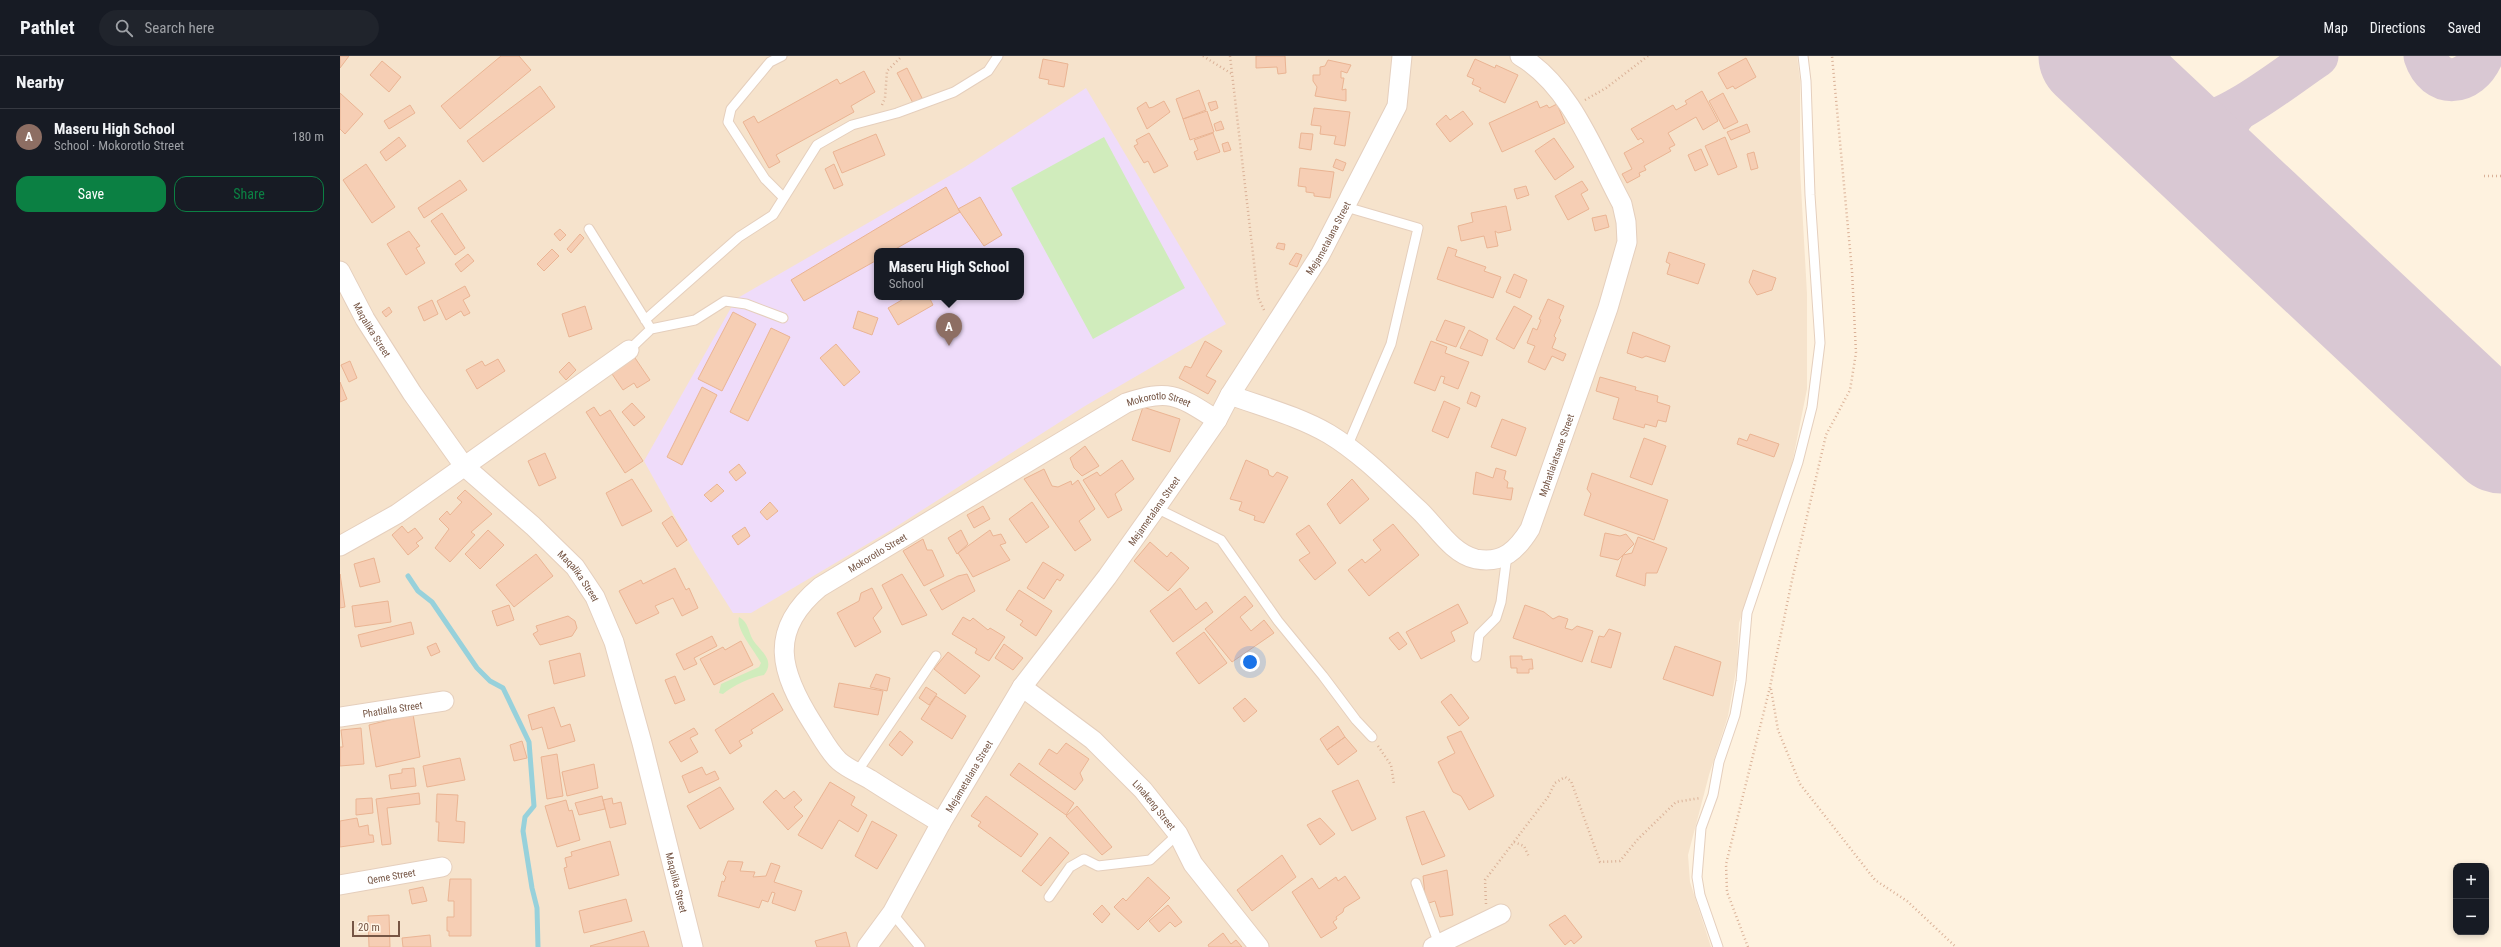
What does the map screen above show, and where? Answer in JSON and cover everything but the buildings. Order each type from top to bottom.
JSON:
[{"type":"street","name":"Mejametalana Street","points":[[867,947],[892,913],[941,823],[1022,687],[1107,577],[1217,420],[1230,395],[1278,323],[1320,254],[1346,207],[1397,106],[1402,56]]},
{"type":"street","name":"Mphatlalatsane Street","points":[[1230,395],[1301,421],[1328,434],[1347,447],[1383,476],[1459,552],[1476,559],[1496,560],[1507,555],[1520,545],[1530,529],[1608,308],[1627,242],[1626,222],[1622,204],[1570,108],[1537,66],[1520,56]]},
{"type":"street","name":"Maqalika Street","points":[[340,271],[365,319],[403,380],[464,466],[534,526],[575,567],[595,596],[614,642],[693,947]]},
{"type":"street","points":[[340,546],[397,514],[464,466],[485,454],[629,350]]},
{"type":"street","name":"Mokorotlo Street","points":[[941,823],[839,761],[827,745],[796,695],[790,679],[784,649],[785,632],[793,614],[804,600],[820,587],[943,511],[1126,402],[1152,394],[1170,396],[1188,402],[1217,420]]},
{"type":"street","name":"Linakeng Street","points":[[1022,687],[1093,740],[1143,790],[1178,834],[1194,864],[1259,947]]},
{"type":"street","name":"Phatlalla Street","points":[[340,717],[444,701]]},
{"type":"street","name":"Qeme Street","points":[[340,885],[442,867]]},
{"type":"street","points":[[1436,946],[1495,917]]},
{"type":"lane","points":[[782,56],[770,62],[731,109],[728,122],[765,179],[783,197]]},
{"type":"lane","points":[[645,320],[740,237],[773,215],[817,145],[852,125],[881,117],[954,92],[988,71],[998,56]]},
{"type":"lane","points":[[1718,947],[1700,895],[1697,877],[1702,828],[1713,795],[1719,762],[1735,715],[1741,681],[1747,613],[1798,462],[1812,407],[1820,343],[1810,194],[1806,81],[1803,56]]},
{"type":"lane","points":[[1346,207],[1418,228],[1391,344],[1347,447]]},
{"type":"lane","points":[[589,230],[651,330]]},
{"type":"lane","points":[[629,350],[651,330],[695,320],[725,301],[746,304],[783,318]]},
{"type":"lane","points":[[1156,508],[1221,540],[1278,621],[1323,676],[1356,720],[1372,737]]},
{"type":"lane","points":[[1476,657],[1479,635],[1496,618],[1501,602],[1507,555]]},
{"type":"lane","points":[[857,772],[936,656]]},
{"type":"lane","points":[[1049,897],[1070,867],[1084,859],[1098,866],[1150,860],[1178,834]]},
{"type":"lane","points":[[1416,883],[1436,946]]},
{"type":"lane","points":[[892,913],[920,947]]},
{"type":"path","points":[[881,117],[881,109],[885,98],[887,71],[902,56]]},
{"type":"path","points":[[1203,56],[1232,74]]},
{"type":"path","points":[[1230,56],[1258,297],[1267,316],[1278,323]]},
{"type":"path","points":[[1570,108],[1606,88],[1648,56]]},
{"type":"path","points":[[1748,947],[1727,892],[1726,864],[1770,687],[1792,580],[1826,435],[1850,390],[1856,353],[1852,271],[1832,56]]},
{"type":"path","points":[[2484,176],[2501,176]]},
{"type":"path","points":[[1770,687],[1778,730],[1800,784],[1875,880],[1907,901],[1956,947]]},
{"type":"path","points":[[1372,737],[1391,765],[1394,784]]},
{"type":"path","points":[[1495,917],[1484,894],[1485,880],[1548,797],[1555,783],[1564,777],[1571,781],[1600,862],[1620,861],[1638,839],[1676,802],[1713,795]]},
{"type":"path","points":[[1514,842],[1524,846],[1528,857]]},
{"type":"shaded area","points":[[340,56],[1797,56],[1800,80],[1800,169],[1807,294],[1807,389],[1790,474],[1739,623],[1737,665],[1728,716],[1709,775],[1688,855],[1690,882],[1711,947],[340,947]]},
{"type":"shaded area","points":[[1086,88],[1226,324],[1085,406],[891,530],[751,613],[733,613],[695,553],[644,461],[736,299],[965,167]]},
{"type":"green space","points":[[1104,137],[1185,288],[1093,339],[1011,188]]},
{"type":"green space","points":[[739,617],[747,625],[753,640],[766,656],[768,660],[767,670],[764,675],[742,682],[723,694],[719,693],[721,684],[759,667],[761,663],[740,628]]},
{"type":"waterway","points":[[408,576],[418,591],[432,602],[477,668],[490,681],[503,688],[529,742],[534,806],[525,817],[523,831],[532,888],[537,908],[538,947]]},
{"type":"taxiway","points":[[2149,109],[2170,120],[2186,125],[2206,123],[2239,109],[2317,56]]},
{"type":"taxiway","points":[[2425,56],[2430,67],[2437,74],[2444,78],[2453,80],[2461,78],[2469,73],[2476,66],[2482,56]]},
{"type":"taxiway","points":[[2230,185],[2225,165],[2223,146],[2226,127],[2230,118],[2237,110]]},
{"type":"runway","points":[[2092,56],[2501,440]]},
{"type":"place","name":"Maseru High School","points":[[949,346]]}]
